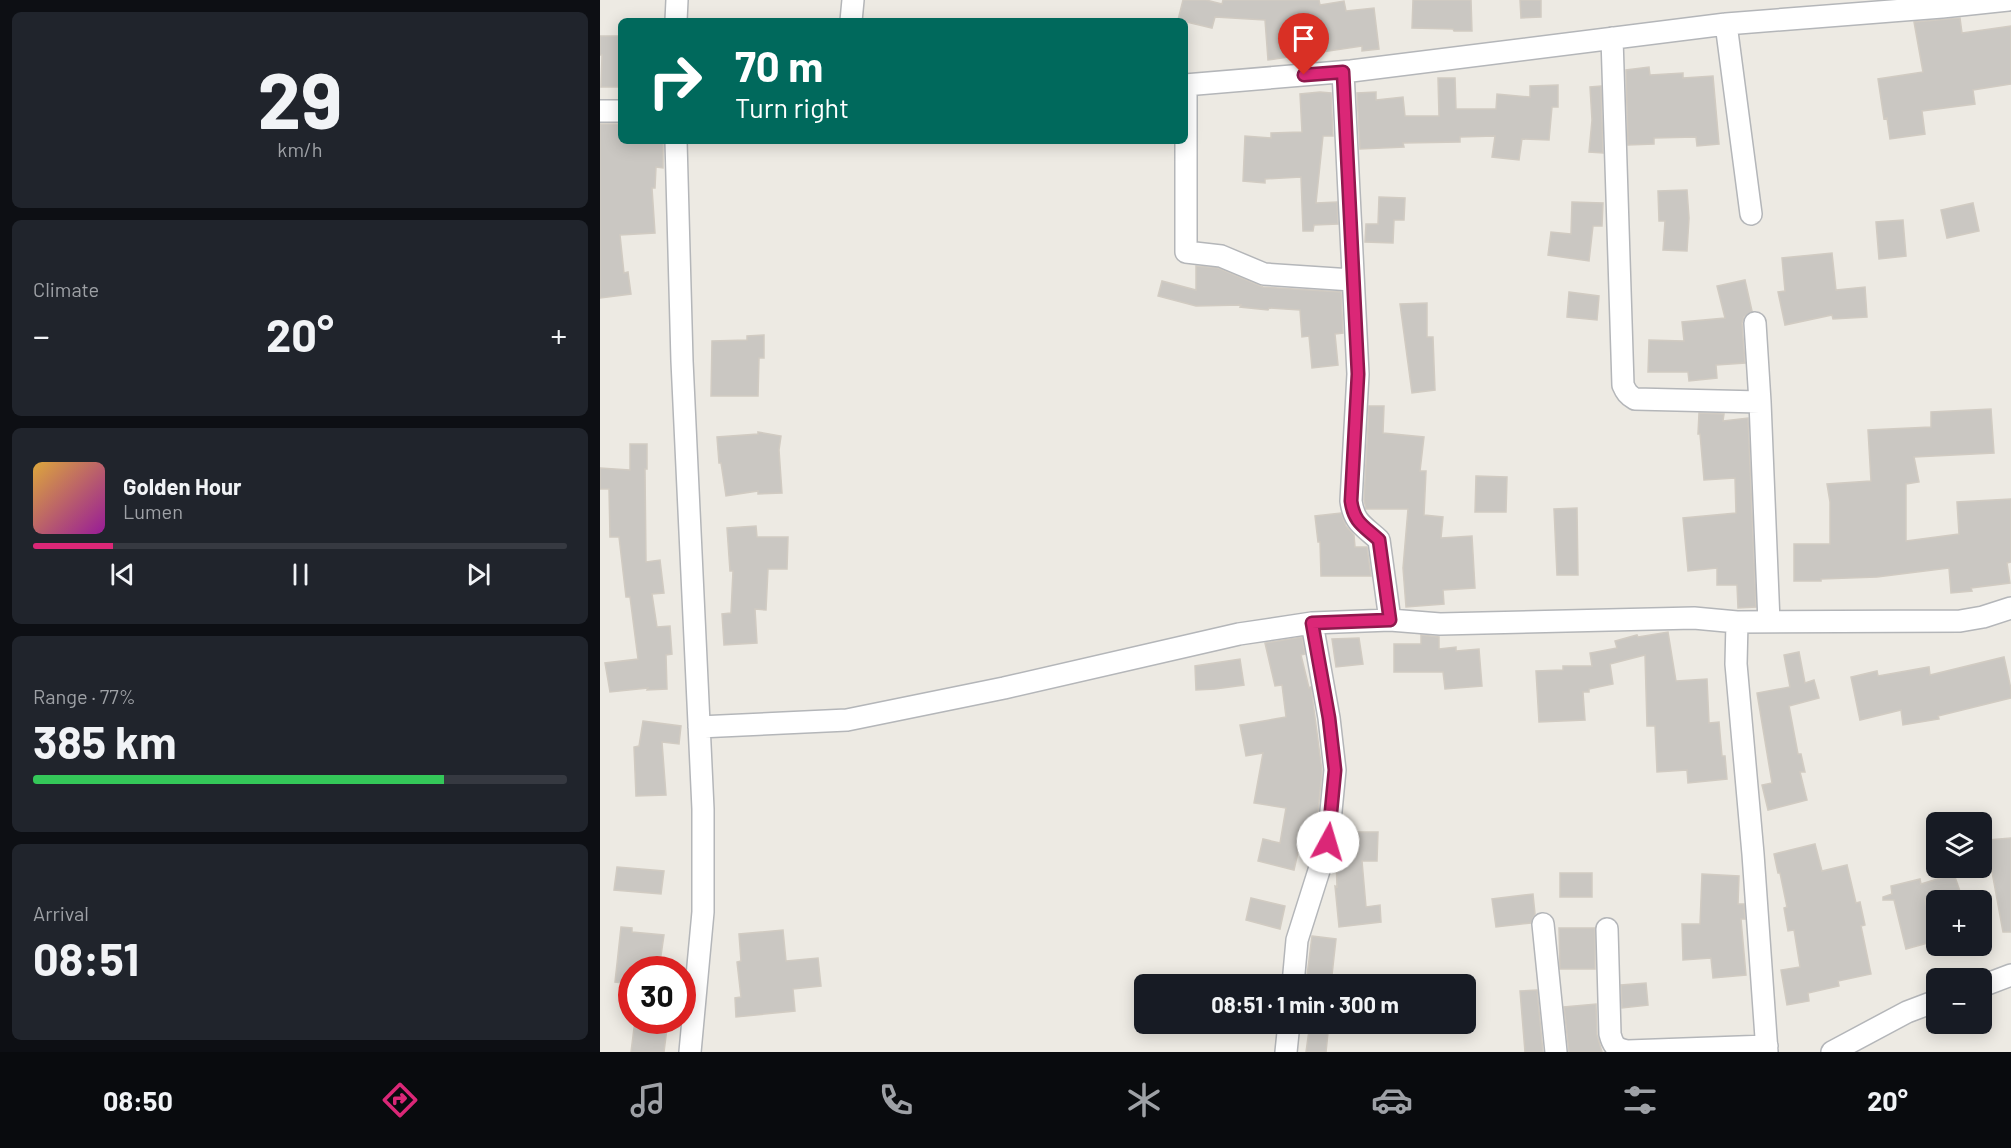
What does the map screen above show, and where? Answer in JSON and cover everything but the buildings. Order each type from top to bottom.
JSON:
[{"type":"street","points":[[676,0],[676,18]]},
{"type":"street","points":[[851,18],[854,0]]},
{"type":"street","points":[[1188,85],[1343,72],[1851,7],[2008,0]]},
{"type":"street","points":[[1726,24],[1751,213]]},
{"type":"street","points":[[1612,38],[1625,390],[1635,399],[1760,402]]},
{"type":"street","points":[[1343,72],[1358,374],[1352,513],[1357,522],[1379,540],[1390,620]]},
{"type":"street","points":[[600,111],[618,111]]},
{"type":"street","points":[[676,144],[682,361],[703,809],[703,912],[690,1052]]},
{"type":"street","points":[[1185,144],[1186,252],[1221,256],[1264,274],[1352,280]]},
{"type":"street","points":[[1755,323],[1769,622]]},
{"type":"street","points":[[699,727],[848,720],[1004,688],[1239,634],[1312,623],[1390,620],[1440,624],[1658,618],[1694,618],[1737,622],[1960,621],[1983,617],[2011,608]]},
{"type":"street","points":[[1607,929],[1610,1034],[1613,1044],[1618,1049],[1628,1051],[1767,1049],[1736,664],[1737,622]]},
{"type":"street","points":[[1294,974],[1297,940],[1328,842],[1335,770],[1329,718],[1312,623]]},
{"type":"street","points":[[1543,924],[1556,1052]]},
{"type":"street","points":[[1992,982],[2011,975]]},
{"type":"street","points":[[1832,1052],[1907,1011],[1926,1004]]},
{"type":"street","points":[[1286,1052],[1288,1034]]},
{"type":"route","points":[[1304,75],[1343,72],[1358,374],[1352,513],[1357,522],[1379,540],[1390,620],[1312,623],[1329,718],[1335,770],[1328,842]]}]
